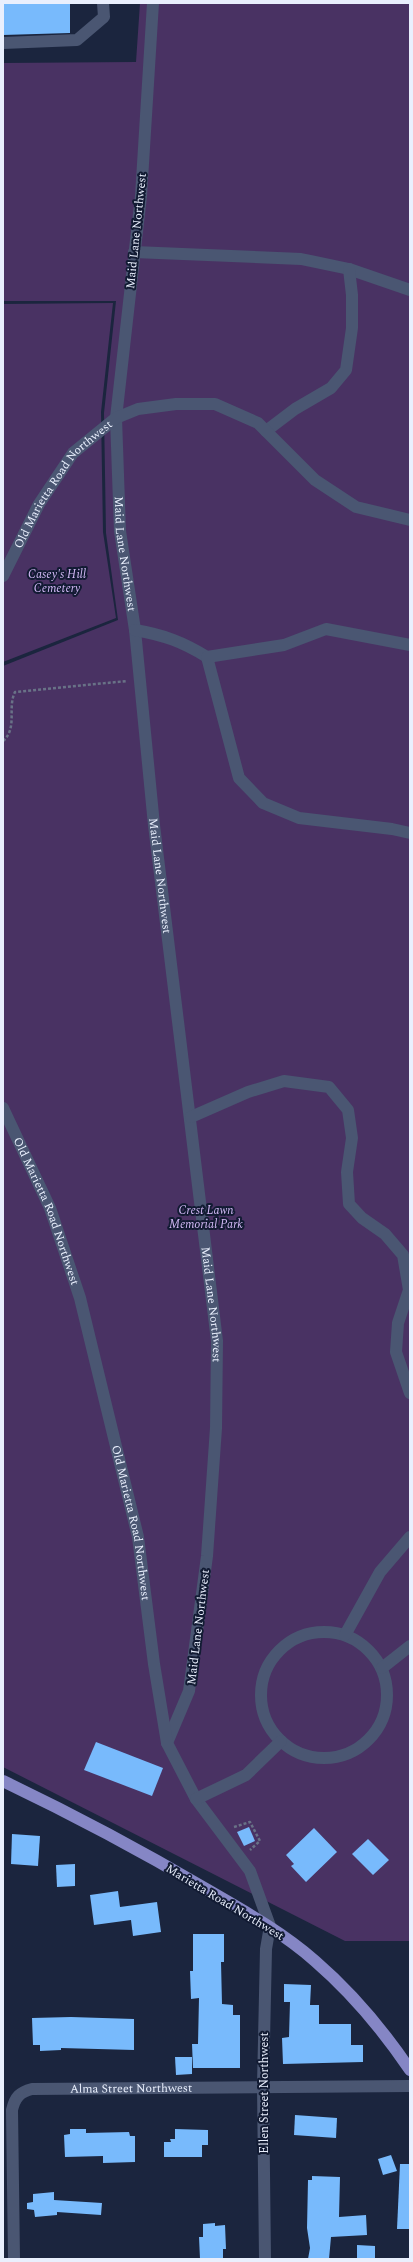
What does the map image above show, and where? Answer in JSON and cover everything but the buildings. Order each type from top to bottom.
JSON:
[{"type":"main road","name":"Marietta Road Northwest","points":[[3,1781],[61,1809],[176,1871],[270,1926],[315,1960],[356,2000],[390,2040],[410,2070]]},
{"type":"street","points":[[3,43],[77,40],[104,17],[104,3]]},
{"type":"street","name":"Maid Lane Northwest","points":[[153,3],[141,196],[116,418],[120,531],[135,630],[154,825],[191,1118],[217,1341],[216,1428],[207,1556],[189,1691],[167,1743]]},
{"type":"street","points":[[134,252],[301,259],[349,268],[410,290]]},
{"type":"street","points":[[266,431],[295,409],[331,388],[346,370],[352,328],[352,294],[349,268]]},
{"type":"street","name":"Old Marietta Road Northwest","points":[[3,576],[39,504],[73,453],[116,418],[138,409],[176,404],[215,404],[258,423],[315,480],[356,507],[410,520]]},
{"type":"street","points":[[135,630],[156,633],[183,642],[207,657],[284,645],[326,629],[410,645]]},
{"type":"street","points":[[207,657],[239,778],[262,803],[299,818],[392,829],[410,833]]},
{"type":"street","points":[[191,1118],[248,1092],[284,1081],[329,1088],[348,1110],[352,1138],[347,1172],[349,1204],[362,1218],[385,1234],[403,1255],[409,1290],[398,1323],[396,1352],[410,1393]]},
{"type":"street","name":"Old Marietta Road Northwest","points":[[3,1108],[50,1208],[80,1298],[138,1538],[154,1664],[167,1743],[196,1799],[250,1871],[270,1926]]},
{"type":"street","points":[[345,1635],[380,1572],[410,1537]]},
{"type":"street","points":[[318,1632],[345,1635],[362,1644],[382,1668],[389,1700],[378,1731],[353,1752],[322,1759],[295,1752],[275,1736],[263,1713],[260,1695],[264,1673],[271,1661],[286,1644],[297,1638],[318,1632]]},
{"type":"street","points":[[382,1668],[410,1646]]},
{"type":"street","points":[[196,1799],[246,1775],[281,1741]]},
{"type":"street","name":"Ellen Street Northwest","points":[[265,2259],[263,2086],[266,1949],[270,1926]]},
{"type":"street","name":"Alma Street Northwest","points":[[14,2259],[12,2110],[14,2101],[23,2091],[32,2089],[166,2089],[263,2086],[410,2086]]},
{"type":"path","points":[[3,741],[8,736],[12,723],[11,700],[15,692],[139,679]]},
{"type":"path","points":[[220,1832],[250,1822],[260,1841],[241,1859]]},
{"type":"green space","name":"Crest Lawn Memorial Park","points":[[140,3],[410,3],[410,1941],[345,1941],[3,1767],[3,666],[118,620],[106,533],[104,413],[116,301],[3,301],[3,63],[136,62]]},
{"type":"green space","name":"Casey's Hill Cemetery","points":[[113,303],[101,412],[103,532],[116,618],[3,662],[3,304]]}]
